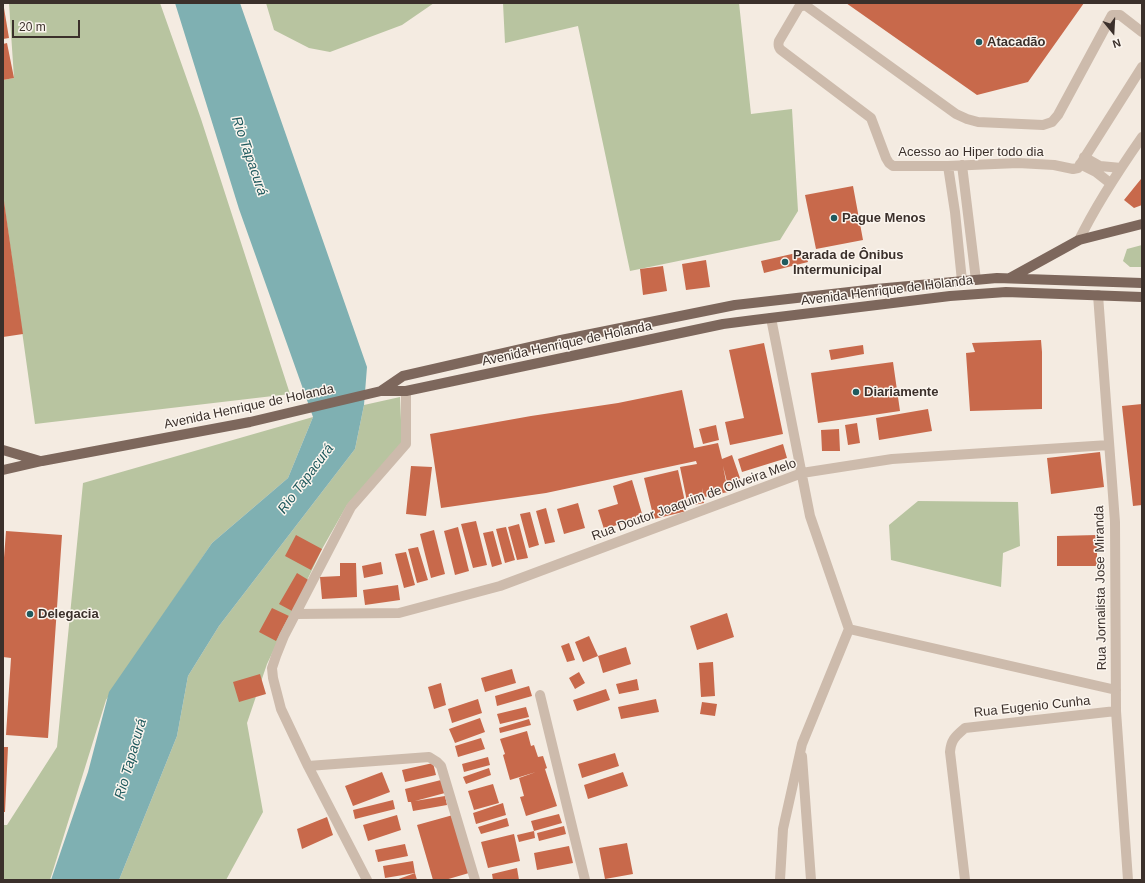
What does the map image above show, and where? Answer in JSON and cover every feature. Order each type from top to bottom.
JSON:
[{"type":"main road","points":[[1009,278],[1079,240],[1142,224]]},
{"type":"main road","points":[[381,391],[403,376],[561,340],[735,305],[868,290],[1009,278],[1142,283]]},
{"type":"main road","name":"Avenida Henrique de Holanda","points":[[3,470],[42,461],[250,422],[381,391],[406,391],[724,324],[978,293],[1006,292],[1142,297]]},
{"type":"main road","points":[[3,450],[42,461]]},
{"type":"street","name":"Acesso ao Hiper todo dia","points":[[1082,161],[1078,168],[1018,163],[948,166],[893,166],[886,158],[871,118],[781,50],[779,47],[779,41],[799,7],[805,5],[956,114],[978,122],[1043,125],[1052,122],[1061,108],[1112,15],[1120,15],[1142,32]]},
{"type":"street","points":[[1082,161],[1142,68]]},
{"type":"street","points":[[1079,240],[1110,183],[1142,137]]},
{"type":"street","points":[[1082,161],[1100,166],[1121,168]]},
{"type":"street","points":[[1082,161],[1110,183]]},
{"type":"street","points":[[962,165],[976,280]]},
{"type":"street","points":[[948,166],[962,281]]},
{"type":"street","name":"Rua Jornalista Jose Miranda","points":[[1098,295],[1115,522],[1116,710],[1128,880]]},
{"type":"street","points":[[772,318],[810,516],[849,629],[802,744],[783,829],[780,880]]},
{"type":"street","points":[[367,880],[308,766],[281,709],[272,668],[296,614],[351,507],[406,444],[406,391]]},
{"type":"street","name":"Rua Doutor Joaquim de Oliveira Melo","points":[[296,614],[399,613],[500,586],[802,474],[892,459],[1109,445]]},
{"type":"street","points":[[849,629],[1116,690]]},
{"type":"street","points":[[540,695],[585,880]]},
{"type":"street","name":"Rua Eugenio Cunha","points":[[965,880],[950,752],[951,743],[956,736],[965,728],[1116,710]]},
{"type":"street","points":[[802,744],[810,880]]},
{"type":"street","points":[[308,766],[429,757],[437,762],[442,766],[475,880]]},
{"type":"green space","points":[[9,3],[160,3],[201,119],[290,394],[35,424],[3,195],[3,80],[14,78]]},
{"type":"green space","points":[[266,3],[434,3],[402,25],[330,52],[309,48],[274,30]]},
{"type":"green space","points":[[503,3],[739,3],[751,114],[792,109],[798,211],[780,240],[630,271],[578,26],[505,43]]},
{"type":"green space","points":[[1142,245],[1142,267],[1130,267],[1123,261],[1127,249]]},
{"type":"green space","points":[[400,397],[402,443],[347,505],[322,549],[267,664],[247,723],[263,812],[226,880],[119,880],[177,736],[188,676],[219,626],[355,449],[364,405]]},
{"type":"green space","points":[[313,417],[288,478],[212,543],[106,700],[50,880],[3,880],[3,825],[7,825],[57,747],[83,483]]},
{"type":"green space","points":[[918,501],[1018,502],[1020,546],[1003,553],[1001,587],[891,560],[889,525]]},
{"type":"water","name":"Rio Tapacurá","points":[[175,3],[240,3],[367,367],[364,405],[355,449],[219,626],[188,676],[177,736],[119,880],[51,880],[88,772],[109,692],[212,543],[288,478],[313,417],[239,209]]},
{"type":"building","name":"Atacadão","points":[[846,3],[1084,3],[1028,82],[977,95]]},
{"type":"building","points":[[4,8],[9,38],[3,39],[3,9]]},
{"type":"building","points":[[7,43],[14,78],[3,80],[3,44]]},
{"type":"building","points":[[1141,179],[1142,205],[1134,208],[1124,200]]},
{"type":"building","name":"Pague Menos","points":[[853,186],[863,240],[816,249],[805,195]]},
{"type":"building","points":[[3,201],[23,334],[3,337]]},
{"type":"building","name":"Parada de Ônibus Intermunicipal","points":[[805,251],[808,262],[764,273],[761,261]]},
{"type":"building","points":[[706,260],[710,287],[686,290],[682,264]]},
{"type":"building","points":[[663,266],[667,291],[643,295],[640,269]]},
{"type":"building","points":[[1041,340],[1042,409],[970,411],[966,353],[975,352],[972,343]]},
{"type":"building","points":[[764,343],[783,434],[730,445],[725,422],[744,418],[729,350]]},
{"type":"building","points":[[863,345],[864,354],[831,360],[829,350]]},
{"type":"building","name":"Diariamente","points":[[893,362],[900,411],[818,423],[811,373]]},
{"type":"building","points":[[682,390],[694,448],[718,443],[722,459],[732,455],[741,481],[728,486],[723,466],[728,492],[704,497],[702,488],[704,503],[688,506],[680,467],[697,464],[696,461],[546,493],[441,508],[430,434],[531,416],[618,403]]},
{"type":"building","points":[[1142,404],[1142,505],[1133,506],[1122,406]]},
{"type":"building","points":[[928,409],[932,431],[879,440],[876,418]]},
{"type":"building","points":[[857,423],[860,443],[848,445],[845,425]]},
{"type":"building","points":[[716,425],[719,440],[703,444],[699,429]]},
{"type":"building","points":[[839,429],[840,451],[822,451],[821,430]]},
{"type":"building","points":[[783,444],[787,458],[742,472],[738,459]]},
{"type":"building","points":[[1100,452],[1104,487],[1051,494],[1047,458]]},
{"type":"building","points":[[411,466],[432,467],[426,516],[406,514]]},
{"type":"building","points":[[678,470],[687,511],[654,519],[644,478]]},
{"type":"building","points":[[632,480],[643,517],[604,529],[598,510],[618,504],[613,486]]},
{"type":"building","points":[[578,503],[585,528],[564,534],[557,509]]},
{"type":"building","points":[[546,508],[555,542],[545,544],[536,511]]},
{"type":"building","points":[[530,512],[539,545],[529,548],[520,514]]},
{"type":"building","points":[[476,521],[487,565],[473,568],[461,524]]},
{"type":"building","points":[[519,524],[528,558],[517,560],[508,527]]},
{"type":"building","points":[[458,527],[469,571],[455,575],[444,531]]},
{"type":"building","points":[[506,527],[515,560],[505,563],[496,529]]},
{"type":"building","points":[[434,530],[445,574],[431,578],[420,534]]},
{"type":"building","name":"Delegacia","points":[[6,531],[62,535],[48,738],[6,735],[11,658],[3,657],[3,571]]},
{"type":"building","points":[[493,531],[502,564],[492,567],[483,533]]},
{"type":"building","points":[[296,535],[322,549],[311,570],[285,556]]},
{"type":"building","points":[[1097,535],[1097,566],[1057,566],[1057,536]]},
{"type":"building","points":[[418,547],[428,580],[417,583],[408,549]]},
{"type":"building","points":[[406,552],[415,585],[404,588],[395,554]]},
{"type":"building","points":[[381,562],[383,574],[364,578],[362,566]]},
{"type":"building","points":[[340,563],[356,563],[357,597],[322,599],[320,577],[340,576]]},
{"type":"building","points":[[297,573],[310,581],[292,611],[279,604]]},
{"type":"building","points":[[398,585],[400,600],[365,605],[363,590]]},
{"type":"building","points":[[272,608],[289,616],[276,641],[259,632]]},
{"type":"building","points":[[727,613],[734,637],[697,650],[690,626]]},
{"type":"building","points":[[589,636],[598,656],[583,662],[575,642]]},
{"type":"building","points":[[569,643],[575,660],[567,662],[561,646]]},
{"type":"building","points":[[626,647],[631,664],[603,673],[598,656]]},
{"type":"building","points":[[713,662],[715,696],[701,697],[699,663]]},
{"type":"building","points":[[512,669],[516,683],[485,692],[481,678]]},
{"type":"building","points":[[579,672],[585,683],[575,689],[569,678]]},
{"type":"building","points":[[260,674],[266,694],[239,702],[233,682]]},
{"type":"building","points":[[637,679],[639,690],[619,694],[616,684]]},
{"type":"building","points":[[441,683],[446,705],[434,709],[428,687]]},
{"type":"building","points":[[529,686],[532,696],[497,706],[495,696]]},
{"type":"building","points":[[606,689],[610,700],[577,711],[573,700]]},
{"type":"building","points":[[478,699],[482,713],[452,723],[448,709]]},
{"type":"building","points":[[656,699],[659,712],[621,719],[618,707]]},
{"type":"building","points":[[702,702],[717,704],[715,716],[700,714]]},
{"type":"building","points":[[526,707],[529,717],[500,724],[497,714]]},
{"type":"building","points":[[480,718],[485,732],[455,743],[449,729]]},
{"type":"building","points":[[529,719],[531,725],[500,733],[499,728]]},
{"type":"building","points":[[527,731],[531,746],[534,745],[538,757],[543,756],[547,768],[545,769],[557,806],[526,816],[520,797],[524,796],[519,778],[536,772],[510,780],[503,755],[505,754],[500,739]]},
{"type":"building","points":[[481,738],[485,749],[458,757],[455,746]]},
{"type":"building","points":[[3,747],[8,747],[5,812],[3,812]]},
{"type":"building","points":[[615,753],[619,766],[582,778],[578,764]]},
{"type":"building","points":[[488,757],[490,765],[464,772],[462,764]]},
{"type":"building","points":[[433,763],[436,775],[405,782],[402,770]]},
{"type":"building","points":[[489,768],[491,775],[466,784],[463,777]]},
{"type":"building","points":[[382,772],[390,792],[353,806],[345,786]]},
{"type":"building","points":[[623,772],[628,786],[588,799],[584,785]]},
{"type":"building","points":[[441,780],[445,793],[415,801],[445,796],[447,805],[413,811],[411,802],[408,802],[405,789]]},
{"type":"building","points":[[493,784],[499,803],[474,810],[468,791]]},
{"type":"building","points":[[393,800],[395,809],[355,819],[353,810]]},
{"type":"building","points":[[503,803],[506,815],[476,824],[473,813]]},
{"type":"building","points":[[559,814],[562,823],[534,831],[531,821]]},
{"type":"building","points":[[397,815],[401,830],[368,841],[363,825]]},
{"type":"building","points":[[453,815],[469,873],[445,880],[433,880],[417,825]]},
{"type":"building","points":[[327,817],[333,835],[302,849],[297,829]]},
{"type":"building","points":[[507,818],[509,826],[481,834],[478,827]]},
{"type":"building","points":[[564,826],[566,834],[539,841],[537,833]]},
{"type":"building","points":[[534,831],[535,838],[519,842],[517,835]]},
{"type":"building","points":[[514,834],[520,861],[488,868],[481,842]]},
{"type":"building","points":[[627,843],[633,874],[605,879],[599,848]]},
{"type":"building","points":[[405,844],[408,856],[378,862],[375,850]]},
{"type":"building","points":[[569,846],[573,863],[537,870],[534,853]]},
{"type":"building","points":[[413,861],[415,873],[385,878],[383,866]]},
{"type":"building","points":[[517,868],[519,880],[493,880],[492,874]]},
{"type":"building","points":[[415,873],[417,880],[396,880]]},
{"type":"place","name":"Atacadão","points":[[979,42]]},
{"type":"place","name":"Pague Menos","points":[[834,218]]},
{"type":"place","name":"Parada de Ônibus Intermunicipal","points":[[785,262]]},
{"type":"place","name":"Diariamente","points":[[856,392]]},
{"type":"place","name":"Delegacia","points":[[30,614]]}]
